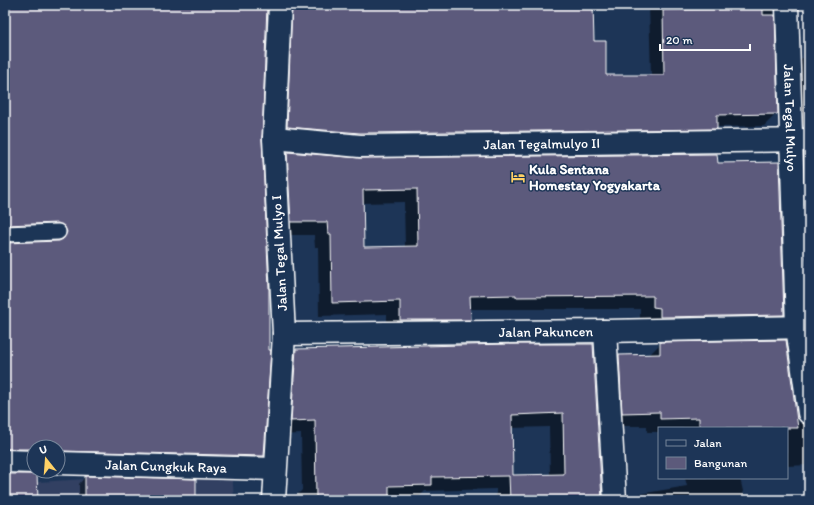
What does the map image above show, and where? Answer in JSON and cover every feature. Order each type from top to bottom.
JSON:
[{"type":"street","name":"Jalan Tegal Mulyo I","points":[[274,500],[274,469],[284,334],[274,138],[280,5]]},
{"type":"street","name":"Jalan Tegal Mulyo","points":[[787,5],[800,140],[803,327],[809,413]]},
{"type":"street","name":"Jalan Tegalmulyo II","points":[[274,138],[360,146],[800,140]]},
{"type":"street","name":"Jalan Pakuncen","points":[[284,334],[605,331],[803,327]]},
{"type":"street","points":[[605,331],[615,500]]},
{"type":"street","points":[[5,461],[26,462]]},
{"type":"street","name":"Jalan Cungkuk Raya","points":[[66,463],[274,469]]},
{"type":"lane","points":[[5,234],[58,232]]},
{"type":"shaded area","points":[[232,470],[234,500],[5,500],[5,484]]},
{"type":"building","points":[[5,5],[267,5],[262,139],[269,288],[269,350],[271,350],[264,456],[66,451],[66,439],[26,439],[26,449],[5,449],[5,243],[59,241],[63,239],[67,232],[65,227],[58,223],[5,225]]},
{"type":"building","points":[[292,5],[593,5],[594,41],[606,41],[606,75],[664,75],[663,10],[726,9],[726,5],[763,5],[763,15],[775,15],[778,114],[717,115],[717,129],[360,133],[287,127]]},
{"type":"building","points":[[287,152],[360,158],[717,154],[718,163],[779,162],[784,315],[660,317],[660,308],[653,307],[653,296],[516,297],[516,295],[470,296],[471,320],[400,320],[400,301],[332,303],[331,234],[328,234],[327,222],[291,222]],"holes":[[[417,189],[418,246],[364,247],[363,190]]]},
{"type":"building","points":[[786,340],[798,428],[699,427],[699,418],[660,419],[660,412],[622,413],[619,355],[660,354],[660,342]]},
{"type":"building","points":[[507,344],[593,344],[602,500],[510,500],[509,476],[432,477],[432,485],[389,486],[389,500],[316,500],[315,420],[291,421],[296,349]],"holes":[[[563,413],[564,474],[513,475],[512,415]]]},
{"type":"building","points":[[5,474],[26,474],[26,479],[37,479],[38,500],[5,500]]},
{"type":"building","points":[[85,476],[196,479],[196,500],[85,500]]},
{"type":"place","name":"Kula Sentana Homestay Yogyakarta","points":[[518,177]]}]
